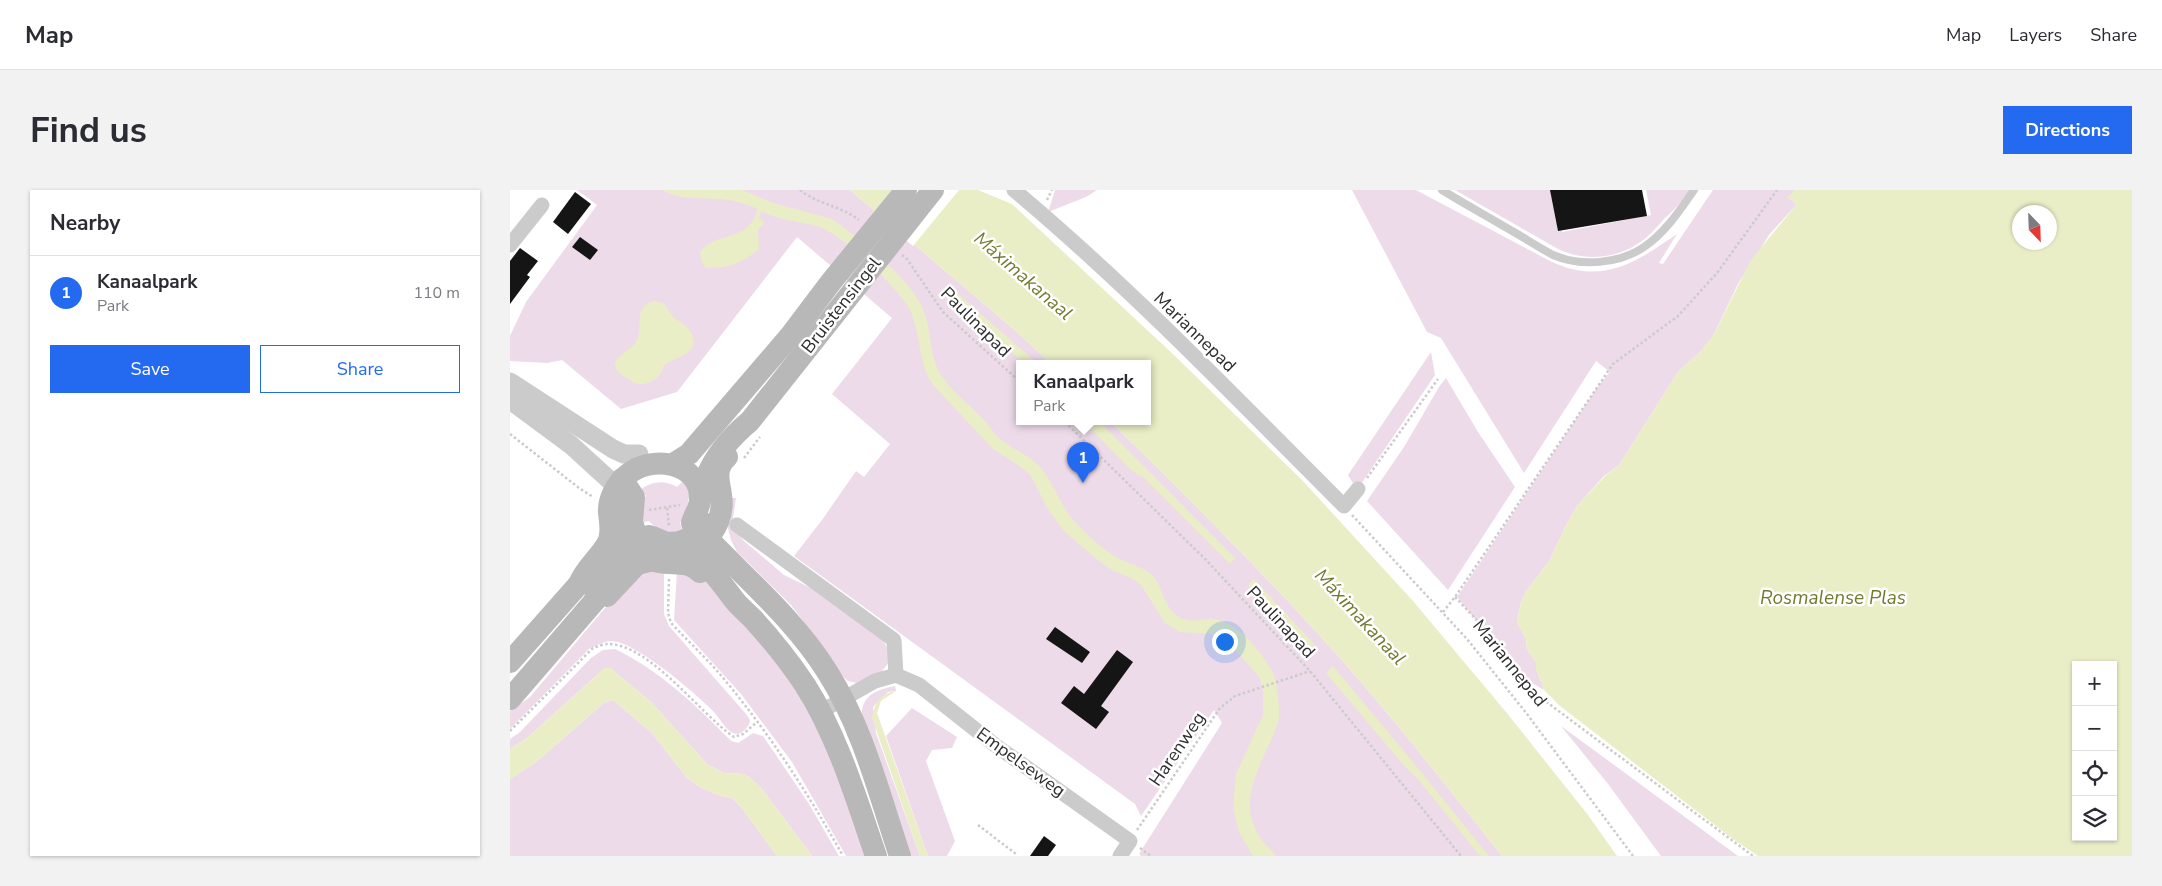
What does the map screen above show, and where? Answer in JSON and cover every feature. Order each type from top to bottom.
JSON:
[{"type":"main road","name":"Bruistensingel","points":[[690,464],[740,440],[750,421],[906,190]]},
{"type":"main road","name":"Bruistensingel","points":[[690,464],[731,415],[733,403],[791,336],[839,289],[933,190]]},
{"type":"main road","points":[[635,542],[609,509],[622,484],[653,452],[718,473],[722,507],[705,538],[697,568],[721,593],[735,601],[776,644],[804,685],[820,712],[842,758],[876,856]]},
{"type":"main road","points":[[622,484],[653,474],[674,474],[690,464]]},
{"type":"main road","points":[[690,464],[700,495],[699,507],[692,523],[705,538]]},
{"type":"main road","points":[[510,699],[595,600],[609,595],[637,564],[636,532],[632,522],[635,500],[622,484]]},
{"type":"main road","points":[[635,542],[649,536],[664,542],[705,538]]},
{"type":"main road","points":[[510,662],[580,584],[584,572],[608,543],[705,538],[722,541],[750,570],[753,585],[793,626],[828,672],[842,698],[864,748],[900,856]]},
{"type":"street","name":"Mariannepad","points":[[1014,190],[1098,264],[1155,318],[1344,506]]},
{"type":"street","points":[[510,245],[542,205]]},
{"type":"street","points":[[510,382],[589,435],[611,457],[620,463],[622,484]]},
{"type":"street","points":[[510,400],[571,445],[585,447],[622,484]]},
{"type":"street","points":[[1344,506],[1358,489]]},
{"type":"street","points":[[705,538],[894,640],[896,675],[875,682],[842,698],[820,712]]},
{"type":"street","name":"Empelseweg","points":[[896,675],[919,685],[995,745],[1130,841]]},
{"type":"street","points":[[1120,856],[1130,841]]},
{"type":"lane","points":[[1442,190],[1554,255],[1589,263],[1629,256],[1644,248],[1658,236],[1694,190]]},
{"type":"path","points":[[800,190],[813,198],[848,212],[863,223]]},
{"type":"path","points":[[1443,612],[1613,364],[1678,316],[1711,280],[1777,190]]},
{"type":"path","name":"Paulinapad","points":[[900,253],[907,259],[943,312],[1016,378]]},
{"type":"path","points":[[1358,489],[1438,378]]},
{"type":"path","name":"Paulinapad","points":[[1068,425],[1206,560],[1310,671],[1461,856]]},
{"type":"path","points":[[510,434],[579,488],[622,484]]},
{"type":"path","name":"Mariannepad","points":[[1344,506],[1468,639],[1527,714],[1632,856]]},
{"type":"path","points":[[643,510],[667,508]]},
{"type":"path","points":[[1455,597],[1486,630],[1525,686],[1753,856]]},
{"type":"path","points":[[668,613],[671,624],[718,673],[790,767],[820,814],[843,856]]},
{"type":"path","points":[[510,731],[593,648],[607,644],[622,646],[642,658],[680,686],[734,737],[743,734],[757,722]]},
{"type":"path","name":"Harenweg","points":[[1130,841],[1220,708],[1235,696],[1310,671]]},
{"type":"path","points":[[978,825],[1016,854],[1015,856]]},
{"type":"shaded area","points":[[577,190],[850,190],[1017,332],[1047,360],[1016,360],[1016,425],[1114,425],[1257,568],[1341,659],[1403,732],[1502,856],[1141,856],[1139,854],[1222,723],[1214,710],[1141,816],[1135,804],[794,556],[856,471],[864,477],[890,444],[832,394],[892,318],[797,237],[677,392],[621,409],[562,360],[547,363],[510,361],[510,336],[526,302],[597,205]]},
{"type":"shaded area","points":[[1055,190],[1097,190],[1086,197],[1048,212]]},
{"type":"shaded area","points":[[1352,190],[1416,190],[1552,262],[1570,269],[1603,271],[1618,268],[1632,262],[1677,234],[1659,263],[1663,264],[1713,190],[1795,190],[1788,198],[1795,202],[1796,205],[1769,235],[1738,284],[1713,336],[1701,351],[1678,372],[1619,465],[1604,476],[1577,506],[1550,560],[1527,590],[1521,602],[1517,622],[1526,639],[1527,649],[1536,662],[1536,669],[1544,690],[1523,678],[1457,597],[1599,385],[1610,372],[1596,361],[1524,473],[1441,338],[1427,332]]},
{"type":"shaded area","points":[[1455,190],[1554,190],[1562,232],[1651,215],[1646,190],[1690,190],[1651,234],[1642,241],[1622,252],[1601,257],[1590,257],[1579,256],[1558,249]]},
{"type":"shaded area","points":[[1431,352],[1435,375],[1357,490],[1348,475]]},
{"type":"shaded area","points":[[1446,378],[1478,432],[1515,487],[1448,590],[1367,501],[1404,447]]},
{"type":"shaded area","points":[[683,481],[690,492],[685,517],[680,523],[683,532],[673,533],[664,531],[649,521],[641,523],[641,504],[646,496],[641,489],[659,482],[677,487]]},
{"type":"shaded area","points":[[729,498],[736,498],[733,518],[735,531],[744,541],[784,575],[819,592],[883,640],[888,649],[889,662],[879,675],[856,683],[848,681],[840,674],[823,647],[791,605],[737,552],[731,540],[727,524]]},
{"type":"shaded area","points":[[664,569],[664,614],[669,626],[746,714],[750,720],[749,725],[739,734],[730,732],[715,713],[681,682],[634,649],[621,643],[610,641],[589,649],[510,729],[510,711],[530,697],[621,589],[640,573]]},
{"type":"shaded area","points":[[677,571],[705,581],[787,674],[832,756],[866,856],[846,856],[792,762],[741,694],[674,620]]},
{"type":"shaded area","points":[[615,649],[662,678],[731,741],[738,743],[753,733],[763,736],[809,804],[839,856],[812,856],[761,788],[744,774],[724,773],[708,765],[651,702],[610,668],[605,668],[527,738],[510,749],[510,739],[520,732],[591,658],[603,650]]},
{"type":"shaded area","points":[[895,686],[896,691],[888,692],[873,707],[876,733],[920,856],[909,856],[862,719],[864,705],[870,695]]},
{"type":"shaded area","points":[[613,700],[652,733],[687,778],[700,787],[718,795],[732,798],[742,808],[777,856],[510,856],[510,779],[536,762],[605,702]]},
{"type":"shaded area","points":[[912,708],[957,737],[952,748],[932,750],[926,761],[955,841],[947,856],[928,856],[886,736]]},
{"type":"shaded area","points":[[1561,726],[1738,856],[1661,856],[1608,784]]},
{"type":"water","points":[[662,190],[742,190],[773,203],[829,218],[841,225],[886,262],[906,283],[922,307],[928,325],[932,353],[944,379],[1000,439],[1033,460],[1041,468],[1065,509],[1080,527],[1095,542],[1112,554],[1144,569],[1152,575],[1159,584],[1168,606],[1180,618],[1221,621],[1239,631],[1255,646],[1272,671],[1278,693],[1279,714],[1276,729],[1260,764],[1251,792],[1251,818],[1256,831],[1277,856],[1253,856],[1239,832],[1233,807],[1236,774],[1263,715],[1263,691],[1260,678],[1227,640],[1220,634],[1180,632],[1165,623],[1141,585],[1135,580],[1110,569],[1065,532],[1049,511],[1031,476],[1021,467],[993,449],[933,385],[922,359],[917,330],[911,312],[905,302],[884,277],[843,241],[820,227],[783,219],[761,211],[759,219],[764,224],[758,229],[759,249],[734,264],[706,268],[702,262],[700,252],[714,241],[740,232],[747,227],[754,220],[758,209],[730,200],[683,197]]},
{"type":"water","name":"Máximakanaal","points":[[850,190],[978,190],[1012,204],[1175,356],[1303,481],[1413,601],[1506,712],[1588,815],[1617,856],[1502,856],[1403,732],[1341,659],[1257,568],[1114,425],[1151,425],[1151,360],[1047,360],[1017,332]]},
{"type":"water","name":"Rosmalense Plas","points":[[1795,190],[2132,190],[2132,856],[1758,856],[1733,839],[1560,706],[1544,690],[1536,669],[1536,662],[1527,649],[1526,639],[1517,622],[1521,602],[1527,590],[1550,560],[1577,506],[1605,476],[1619,465],[1678,372],[1701,351],[1713,336],[1751,260],[1796,205],[1795,202],[1787,198]]},
{"type":"water","points":[[958,294],[1033,360],[1020,360],[953,300]]},
{"type":"water","points":[[654,301],[666,306],[673,316],[688,329],[692,334],[694,344],[688,352],[663,367],[659,376],[655,379],[639,384],[631,381],[615,367],[618,358],[636,342],[643,308]]},
{"type":"water","points":[[1087,425],[1103,425],[1235,558],[1230,564],[1144,478],[1132,471]]},
{"type":"water","points":[[1254,579],[1314,644],[1307,651],[1248,585]]},
{"type":"water","points":[[1333,666],[1489,856],[1480,856],[1417,778],[1406,768],[1326,673]]},
{"type":"water","points":[[605,668],[610,668],[651,702],[708,765],[724,773],[744,774],[749,777],[761,788],[812,856],[777,856],[742,808],[732,798],[718,795],[700,787],[687,778],[652,733],[613,700],[605,702],[536,762],[510,779],[510,749],[527,738]]},
{"type":"water","points":[[896,691],[881,701],[877,713],[928,856],[920,856],[872,718],[874,708],[882,696]]},
{"type":"pier","points":[[892,190],[959,190],[913,246],[873,213]]},
{"type":"building","points":[[1550,190],[1642,190],[1647,216],[1558,231]]},
{"type":"building","points":[[575,192],[591,204],[568,234],[553,222]]},
{"type":"building","points":[[580,237],[598,250],[590,260],[572,247]]},
{"type":"building","points":[[520,248],[538,261],[527,275],[530,277],[510,304],[510,261]]},
{"type":"building","points":[[1055,627],[1090,652],[1082,663],[1046,639]]},
{"type":"building","points":[[1117,650],[1133,662],[1101,706],[1109,712],[1096,729],[1061,703],[1074,686],[1084,694]]},
{"type":"building","points":[[1044,836],[1056,845],[1048,856],[1030,856]]},
{"type":"place","name":"Kanaalpark","points":[[1083,483]]}]
